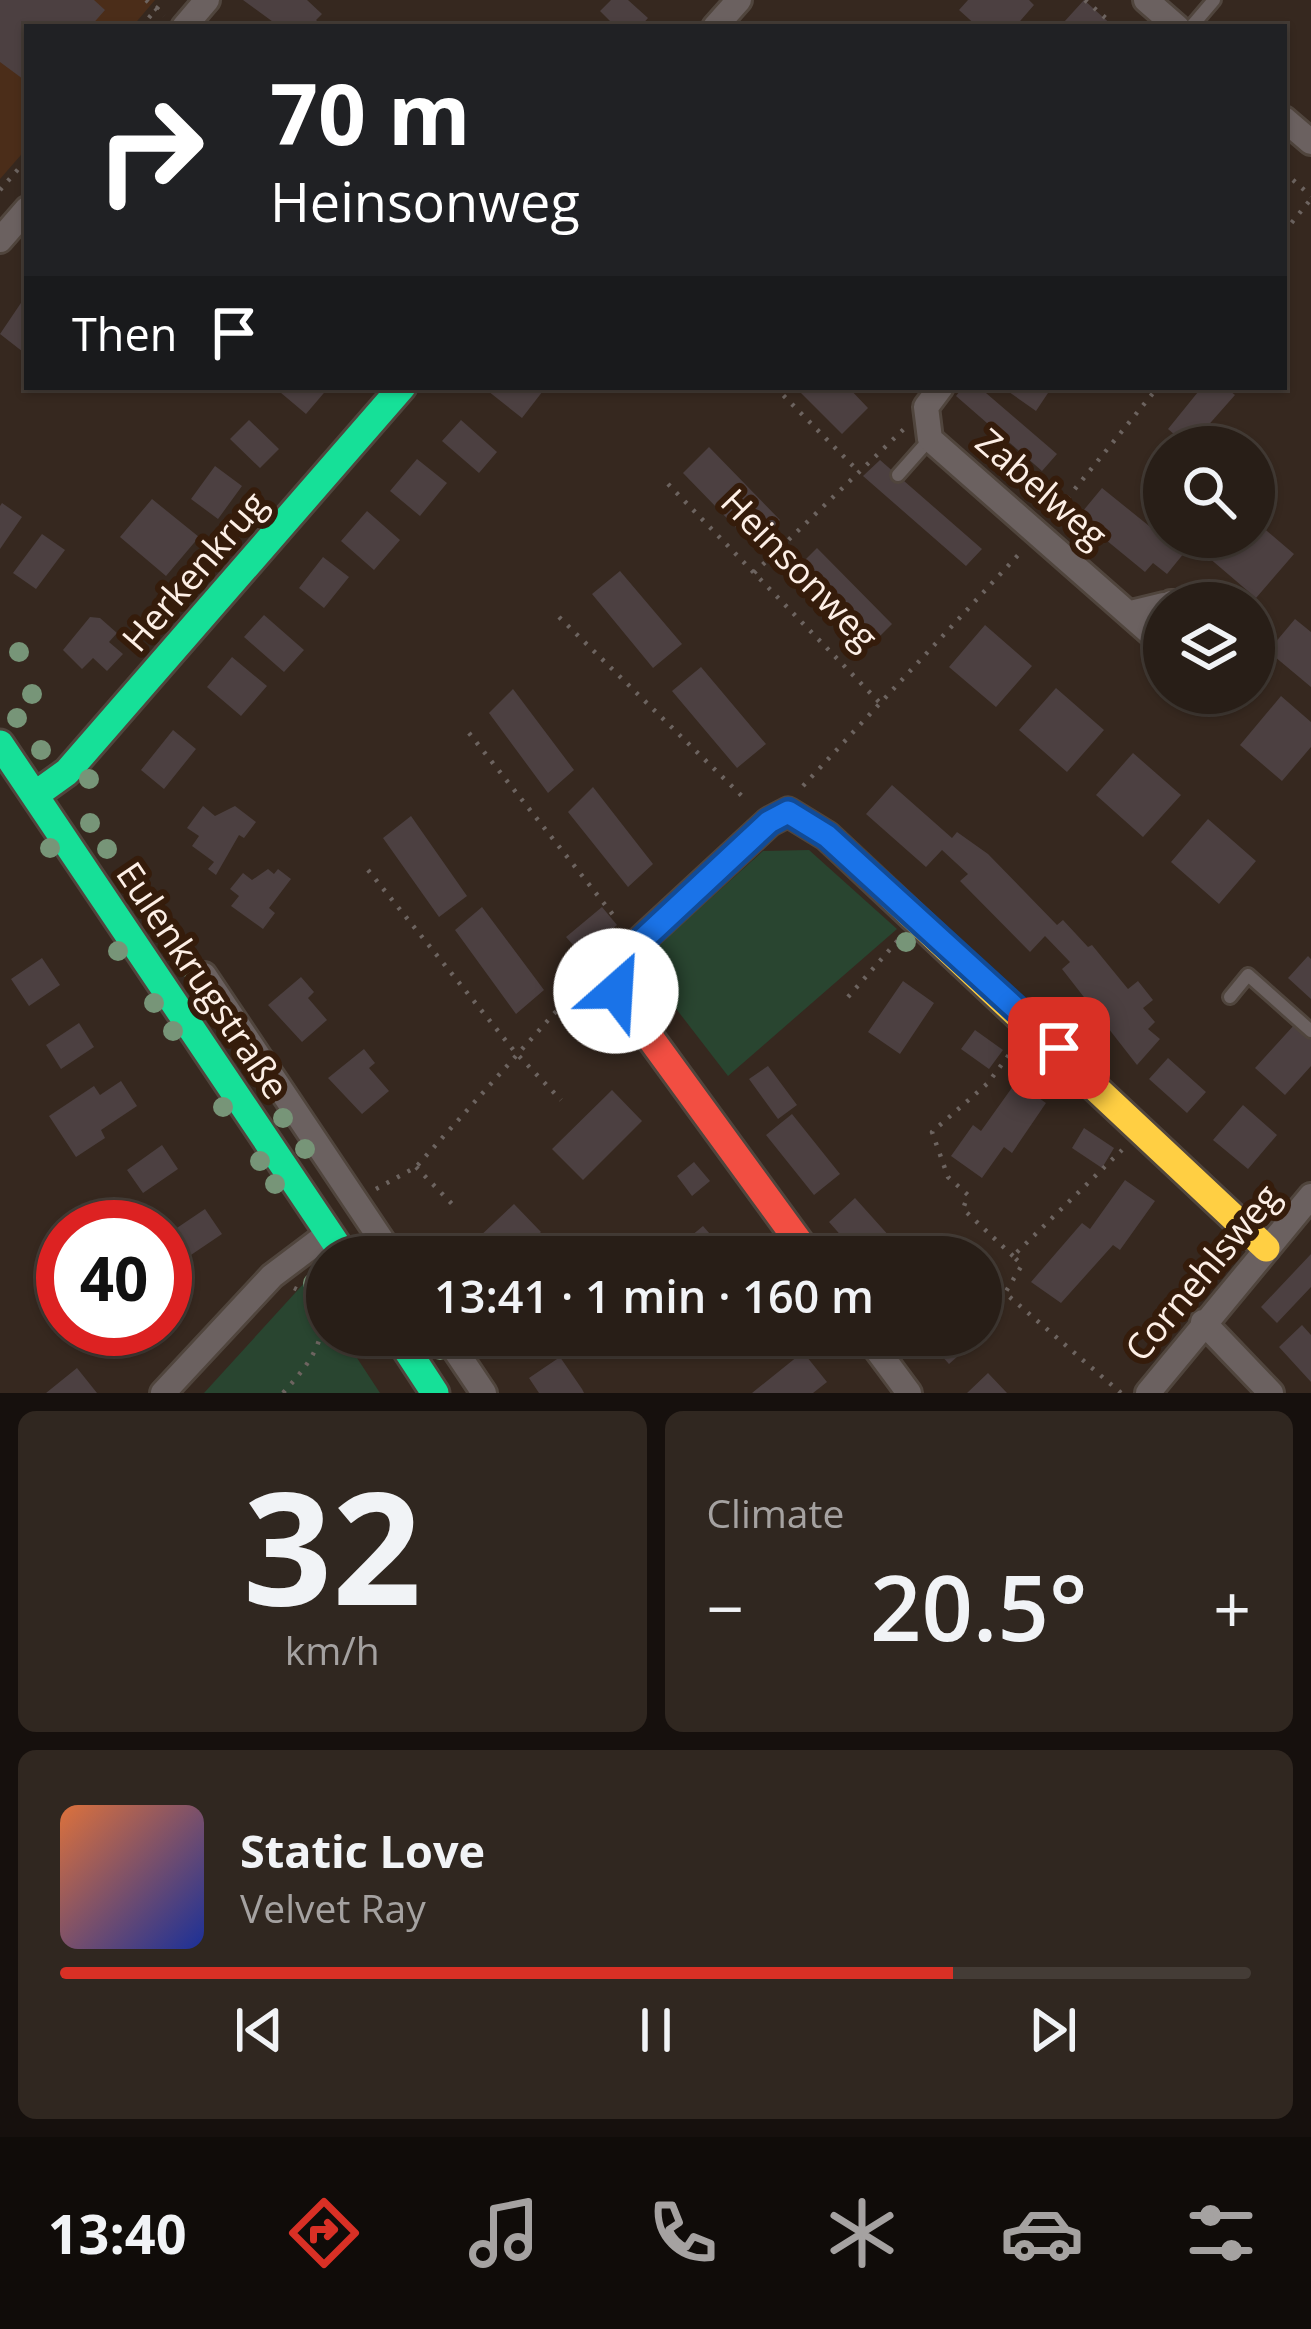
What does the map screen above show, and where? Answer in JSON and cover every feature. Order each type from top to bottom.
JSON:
[{"type":"street","points":[[187,24],[207,0]]},
{"type":"street","points":[[718,24],[739,0]]},
{"type":"street","points":[[1146,0],[1174,24]]},
{"type":"street","points":[[1287,122],[1311,142]]},
{"type":"street","points":[[0,240],[24,212]]},
{"type":"street","name":"Herkenkrug","points":[[35,795],[67,772],[399,390]]},
{"type":"street","name":"Zabelweg","points":[[933,397],[930,439],[1143,625]]},
{"type":"street","points":[[1131,613],[1143,610]]},
{"type":"street","name":"Eulenkrugstraße","points":[[0,744],[331,1236]]},
{"type":"street","points":[[795,1236],[616,991],[628,955],[778,817],[827,836],[1032,1022],[1266,1248]]},
{"type":"street","name":"Eulenkrugstraße","points":[[204,975],[379,1236]]},
{"type":"street","name":"Cornehlsweg","points":[[1148,1393],[1311,1196]]},
{"type":"street","points":[[163,1393],[272,1276],[306,1260]]},
{"type":"street","points":[[1203,1322],[1271,1393]]},
{"type":"street","points":[[411,1356],[435,1393]]},
{"type":"street","points":[[459,1356],[484,1393]]},
{"type":"street","points":[[882,1356],[909,1393]]},
{"type":"lane","points":[[1194,24],[1214,0]]},
{"type":"lane","points":[[898,475],[930,439]]},
{"type":"lane","points":[[1230,997],[1248,975],[1311,1031]]},
{"type":"path","points":[[144,24],[164,0]]},
{"type":"path","points":[[1085,0],[1113,24]]},
{"type":"path","points":[[0,190],[24,162]]},
{"type":"path","points":[[1287,175],[1311,197],[1287,228]]},
{"type":"path","points":[[778,390],[859,472]]},
{"type":"path","name":"Heinsonweg","points":[[778,817],[805,782],[1040,532],[1156,390]]},
{"type":"path","points":[[754,573],[933,397]]},
{"type":"path","name":"Heinsonweg","points":[[668,484],[881,704]]},
{"type":"path","points":[[559,617],[778,817]]},
{"type":"path","points":[[355,1201],[416,1167],[514,1052],[588,976],[628,955],[469,734]]},
{"type":"path","points":[[368,870],[514,1052],[561,1100]]},
{"type":"path","points":[[848,997],[916,921]]},
{"type":"path","points":[[1032,1022],[988,1083],[932,1132],[948,1177],[968,1195],[963,1210],[1022,1265],[1005,1293],[1121,1393]]},
{"type":"path","points":[[1013,1256],[1108,1169],[1141,1127]]},
{"type":"path","points":[[416,1167],[454,1206]]},
{"type":"path","points":[[283,1393],[312,1356]]},
{"type":"shaded area","points":[[0,0],[155,0],[135,24],[24,24],[24,151],[0,179]]},
{"type":"green space","points":[[809,850],[897,929],[728,1076],[640,962],[763,851]]},
{"type":"green space","points":[[306,1281],[306,1356],[356,1356],[380,1393],[204,1393]]},
{"type":"building","points":[[0,0],[94,0],[105,10],[93,24],[24,24],[24,80],[0,62]]},
{"type":"building","points":[[243,0],[307,0],[322,14],[316,20],[321,24],[276,24]]},
{"type":"building","points":[[611,0],[628,0],[648,18],[643,24],[613,24],[600,11]]},
{"type":"building","points":[[968,0],[1029,0],[1034,5],[1018,24],[975,24],[959,10]]},
{"type":"building","points":[[1084,0],[1111,24],[1066,24]]},
{"type":"building","points":[[24,298],[24,353],[0,334]]},
{"type":"building","points":[[278,390],[326,390],[306,414]]},
{"type":"building","points":[[489,390],[544,390],[522,418]]},
{"type":"building","points":[[798,390],[851,390],[868,408],[842,434]]},
{"type":"building","points":[[961,390],[982,390],[1057,454],[1042,471],[956,396]]},
{"type":"building","points":[[1006,390],[1050,390],[1036,411]]},
{"type":"building","points":[[1200,390],[1229,390],[1235,395],[1208,426],[1170,426]]},
{"type":"building","points":[[249,420],[279,449],[260,468],[230,439]]},
{"type":"building","points":[[461,420],[497,452],[479,473],[442,441]]},
{"type":"building","points":[[709,447],[780,520],[754,546],[683,473]]},
{"type":"building","points":[[417,459],[447,483],[420,516],[390,491]]},
{"type":"building","points":[[880,460],[982,549],[966,566],[863,476]]},
{"type":"building","points":[[215,466],[242,486],[218,519],[191,499]]},
{"type":"building","points":[[1102,488],[1143,521],[1143,558],[1180,558],[1167,574],[1153,563],[1145,572],[1078,517]]},
{"type":"building","points":[[152,499],[199,537],[166,576],[120,537]]},
{"type":"building","points":[[0,506],[22,517],[0,549]]},
{"type":"building","points":[[367,511],[400,540],[374,570],[341,541]]},
{"type":"building","points":[[42,534],[65,550],[36,589],[13,573]]},
{"type":"building","points":[[1275,538],[1294,554],[1270,582],[1237,582],[1209,558],[1275,558]]},
{"type":"building","points":[[817,548],[892,624],[868,648],[793,572]]},
{"type":"building","points":[[323,557],[349,577],[324,608],[299,588]]},
{"type":"building","points":[[620,571],[682,644],[653,668],[592,594]]},
{"type":"building","points":[[264,615],[304,650],[284,672],[244,637]]},
{"type":"building","points":[[90,617],[100,618],[117,633],[109,642],[123,654],[107,671],[93,658],[82,669],[63,650]]},
{"type":"building","points":[[1295,619],[1311,632],[1311,687],[1275,657],[1275,643]]},
{"type":"building","points":[[985,625],[1032,666],[996,707],[949,667]]},
{"type":"building","points":[[232,657],[267,686],[241,716],[207,687]]},
{"type":"building","points":[[701,667],[766,744],[737,768],[672,691]]},
{"type":"building","points":[[1056,688],[1104,730],[1067,772],[1019,730]]},
{"type":"building","points":[[513,689],[574,770],[548,793],[489,713]]},
{"type":"building","points":[[1281,696],[1311,722],[1311,747],[1282,781],[1240,745],[1266,714],[1275,714]]},
{"type":"building","points":[[173,730],[196,749],[164,789],[141,770]]},
{"type":"building","points":[[1133,753],[1181,795],[1143,837],[1096,795]]},
{"type":"building","points":[[892,785],[952,838],[957,832],[988,854],[1057,925],[1063,920],[1088,947],[1092,945],[1128,989],[1138,981],[1153,1000],[1143,1008],[1155,1022],[1148,1029],[1160,1039],[1137,1065],[1062,969],[1070,962],[1045,936],[1030,952],[960,881],[968,874],[942,850],[926,867],[866,814]]},
{"type":"building","points":[[593,787],[653,864],[628,887],[568,812]]},
{"type":"building","points":[[203,806],[215,816],[235,806],[256,822],[244,838],[239,835],[216,875],[208,869],[214,862],[192,846],[199,836],[187,828]]},
{"type":"building","points":[[411,816],[467,896],[439,917],[383,838]]},
{"type":"building","points":[[1208,819],[1256,861],[1219,904],[1171,862]]},
{"type":"building","points":[[268,869],[274,874],[278,869],[291,879],[269,908],[275,913],[263,929],[231,906],[239,896],[230,889],[243,873],[252,880]]},
{"type":"building","points":[[482,907],[544,990],[516,1014],[455,930]]},
{"type":"building","points":[[602,907],[617,925],[582,955],[566,937]]},
{"type":"building","points":[[1308,956],[1311,959],[1311,999],[1288,978]]},
{"type":"building","points":[[42,958],[60,985],[29,1006],[11,979]]},
{"type":"building","points":[[301,977],[314,992],[308,998],[327,1020],[302,1042],[268,1005]]},
{"type":"building","points":[[903,981],[934,1003],[900,1054],[868,1032]]},
{"type":"building","points":[[79,1023],[94,1047],[61,1069],[46,1045]]},
{"type":"building","points":[[1295,1024],[1311,1038],[1311,1066],[1285,1095],[1255,1068]]},
{"type":"building","points":[[975,1030],[1003,1050],[989,1069],[961,1049]]},
{"type":"building","points":[[364,1049],[375,1063],[369,1068],[389,1091],[362,1114],[328,1078]]},
{"type":"building","points":[[1168,1058],[1206,1092],[1187,1113],[1149,1079]]},
{"type":"building","points":[[768,1066],[797,1105],[778,1119],[749,1079]]},
{"type":"building","points":[[121,1081],[137,1106],[101,1130],[105,1138],[76,1157],[49,1116],[94,1086],[100,1095]]},
{"type":"building","points":[[1016,1082],[1046,1103],[1012,1153],[1004,1147],[982,1178],[951,1156],[973,1125],[981,1131]]},
{"type":"building","points":[[612,1090],[642,1121],[583,1180],[552,1149]]},
{"type":"building","points":[[1243,1105],[1277,1135],[1248,1169],[1213,1140]]},
{"type":"building","points":[[792,1114],[840,1174],[814,1195],[766,1135]]},
{"type":"building","points":[[1084,1128],[1114,1148],[1102,1168],[1072,1148]]},
{"type":"building","points":[[162,1145],[178,1169],[143,1193],[127,1170]]},
{"type":"building","points":[[694,1162],[710,1181],[692,1196],[677,1176]]},
{"type":"building","points":[[1125,1180],[1155,1201],[1120,1250],[1113,1245],[1061,1303],[1031,1282],[1082,1223],[1090,1229]]},
{"type":"building","points":[[855,1198],[889,1236],[841,1236],[829,1222]]},
{"type":"building","points":[[514,1204],[541,1232],[537,1236],[480,1236]]},
{"type":"building","points":[[205,1209],[222,1234],[192,1254],[192,1218]]},
{"type":"building","points":[[703,1226],[712,1236],[691,1236]]},
{"type":"building","points":[[1311,1254],[1311,1287],[1277,1323],[1261,1307]]},
{"type":"building","points":[[1302,1325],[1311,1335],[1311,1382],[1279,1347]]},
{"type":"building","points":[[798,1356],[806,1356],[827,1382],[813,1393],[752,1393]]},
{"type":"building","points":[[560,1357],[584,1393],[539,1393],[529,1378]]},
{"type":"building","points":[[77,1368],[97,1393],[46,1393]]},
{"type":"building","points":[[988,1373],[1007,1393],[967,1393]]},
{"type":"traffic: fast","points":[[35,795],[67,772],[399,390]]},
{"type":"traffic: fast","points":[[0,744],[331,1236]]},
{"type":"traffic: fast","points":[[411,1356],[435,1393]]},
{"type":"traffic: slow","points":[[619,970],[636,945],[769,822],[788,812],[827,836],[1266,1248]]},
{"type":"traffic: jam","points":[[619,970],[616,991],[795,1236]]},
{"type":"route","points":[[616,991],[620,964],[637,945],[769,822],[788,812],[827,836],[1059,1048]]}]
